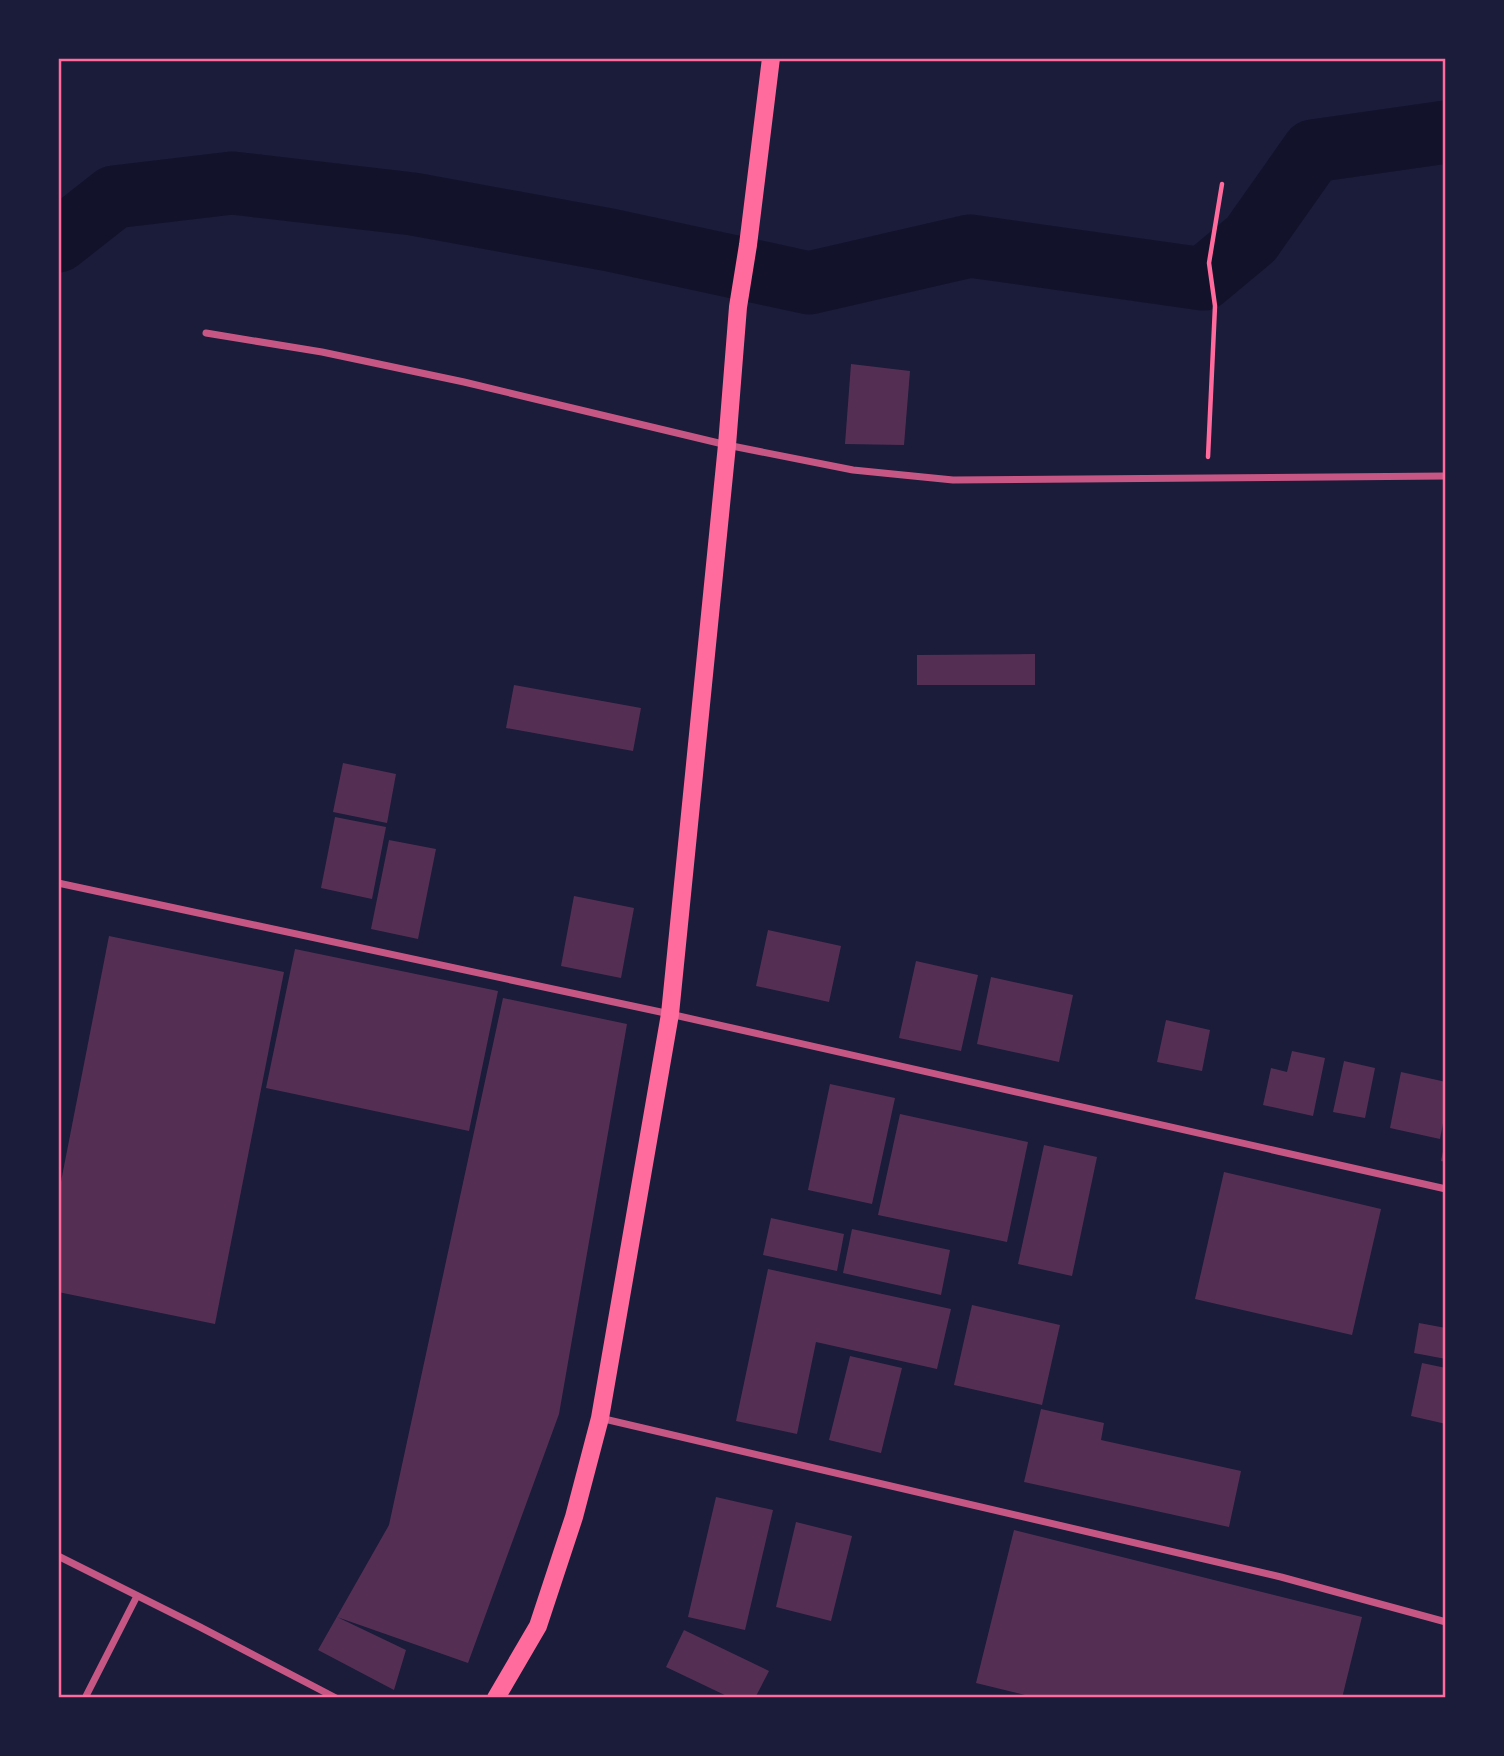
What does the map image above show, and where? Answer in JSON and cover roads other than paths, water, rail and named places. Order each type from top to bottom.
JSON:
[{"type":"main road","points":[[496,1698],[538,1626],[574,1517],[600,1418],[670,1014],[727,445],[738,307],[771,58]]},
{"type":"street","points":[[206,333],[322,352],[451,379],[727,445],[853,470],[953,480],[1446,476]]},
{"type":"street","points":[[58,883],[670,1014],[1446,1189]]},
{"type":"street","points":[[600,1418],[1281,1577],[1446,1622]]},
{"type":"street","points":[[58,1556],[336,1698]]},
{"type":"street","points":[[85,1698],[137,1595]]},
{"type":"waterway","points":[[58,241],[114,197],[232,183],[413,204],[610,240],[809,283],[970,246],[1203,279],[1251,239],[1313,151],[1446,132]]}]
